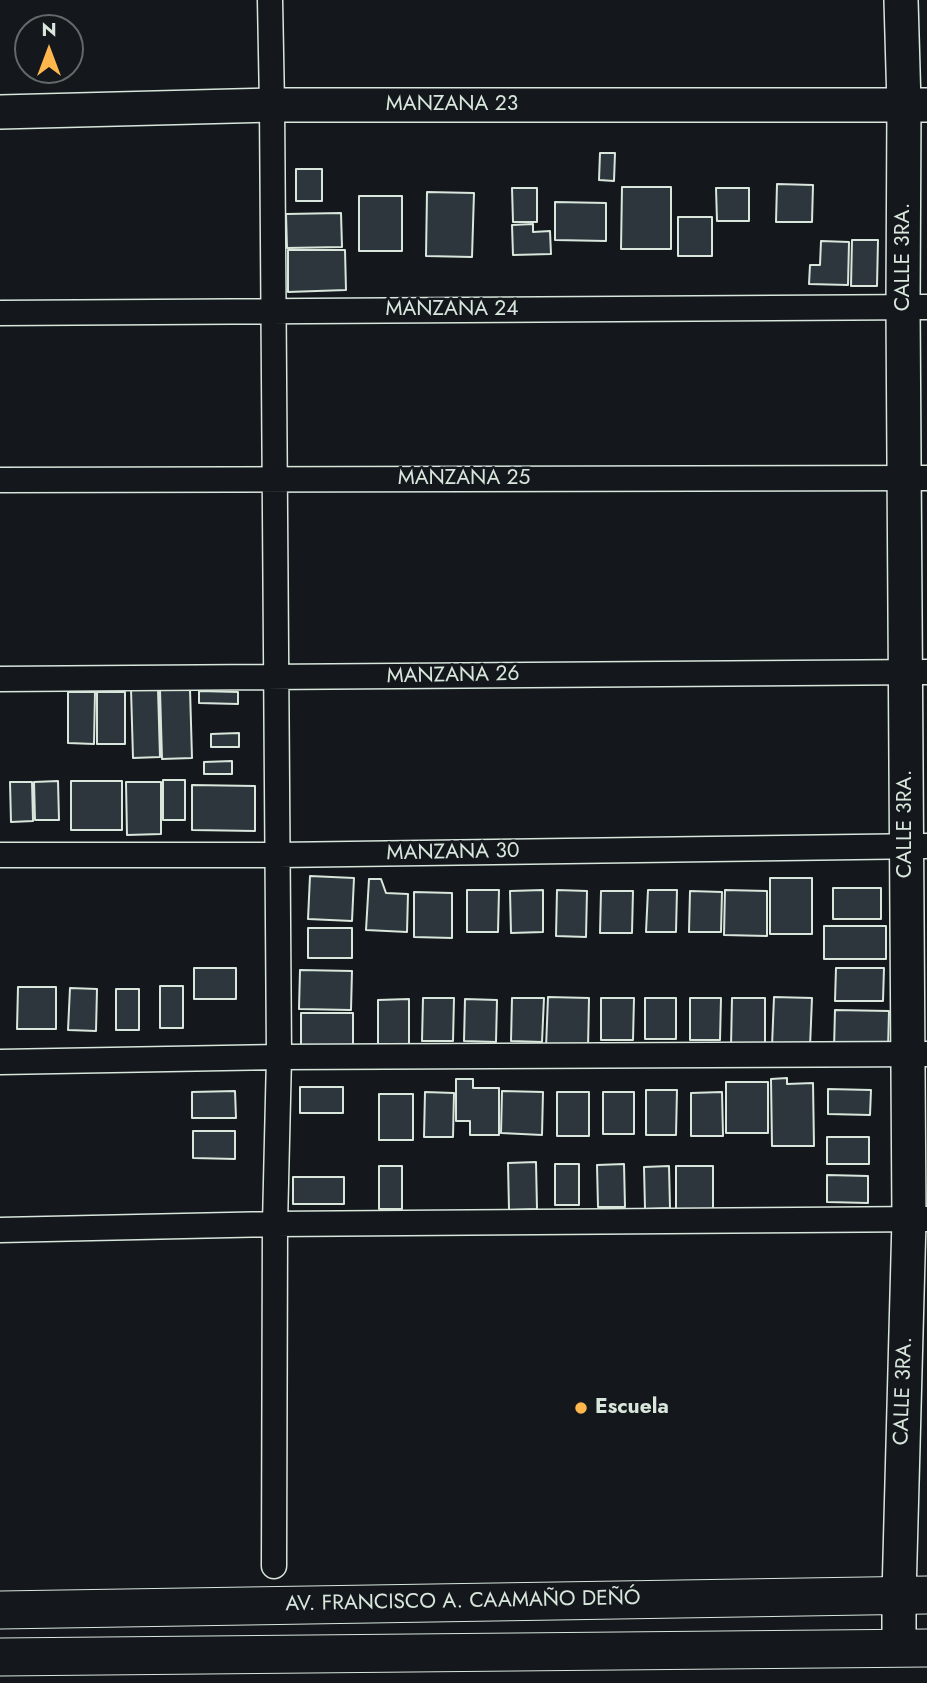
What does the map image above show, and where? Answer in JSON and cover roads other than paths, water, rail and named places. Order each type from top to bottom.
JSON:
[{"type":"main road","name":"CALLE 3RA.","points":[[901,0],[916,105],[918,1220],[913,1648]]},
{"type":"main road","name":"MANZANA 23","points":[[0,111],[272,105],[916,105]]},
{"type":"main road","name":"AV. FRANCISCO A. CAAMAÑO DEÑÓ","points":[[0,1610],[913,1595]]},
{"type":"main road","points":[[0,1657],[913,1648]]},
{"type":"street","points":[[270,0],[279,1057],[275,1223],[274,1566]]},
{"type":"street","name":"MANZANA 24","points":[[0,313],[915,307]]},
{"type":"street","name":"MANZANA 25","points":[[0,480],[916,478]]},
{"type":"street","name":"MANZANA 26","points":[[0,679],[916,672]]},
{"type":"street","name":"MANZANA 30","points":[[0,855],[278,855],[917,846]]},
{"type":"street","points":[[0,1062],[279,1057],[918,1054]]},
{"type":"street","points":[[0,1230],[275,1223],[918,1220]]},
{"type":"place","name":"Escuela","points":[[581,1408]]}]
